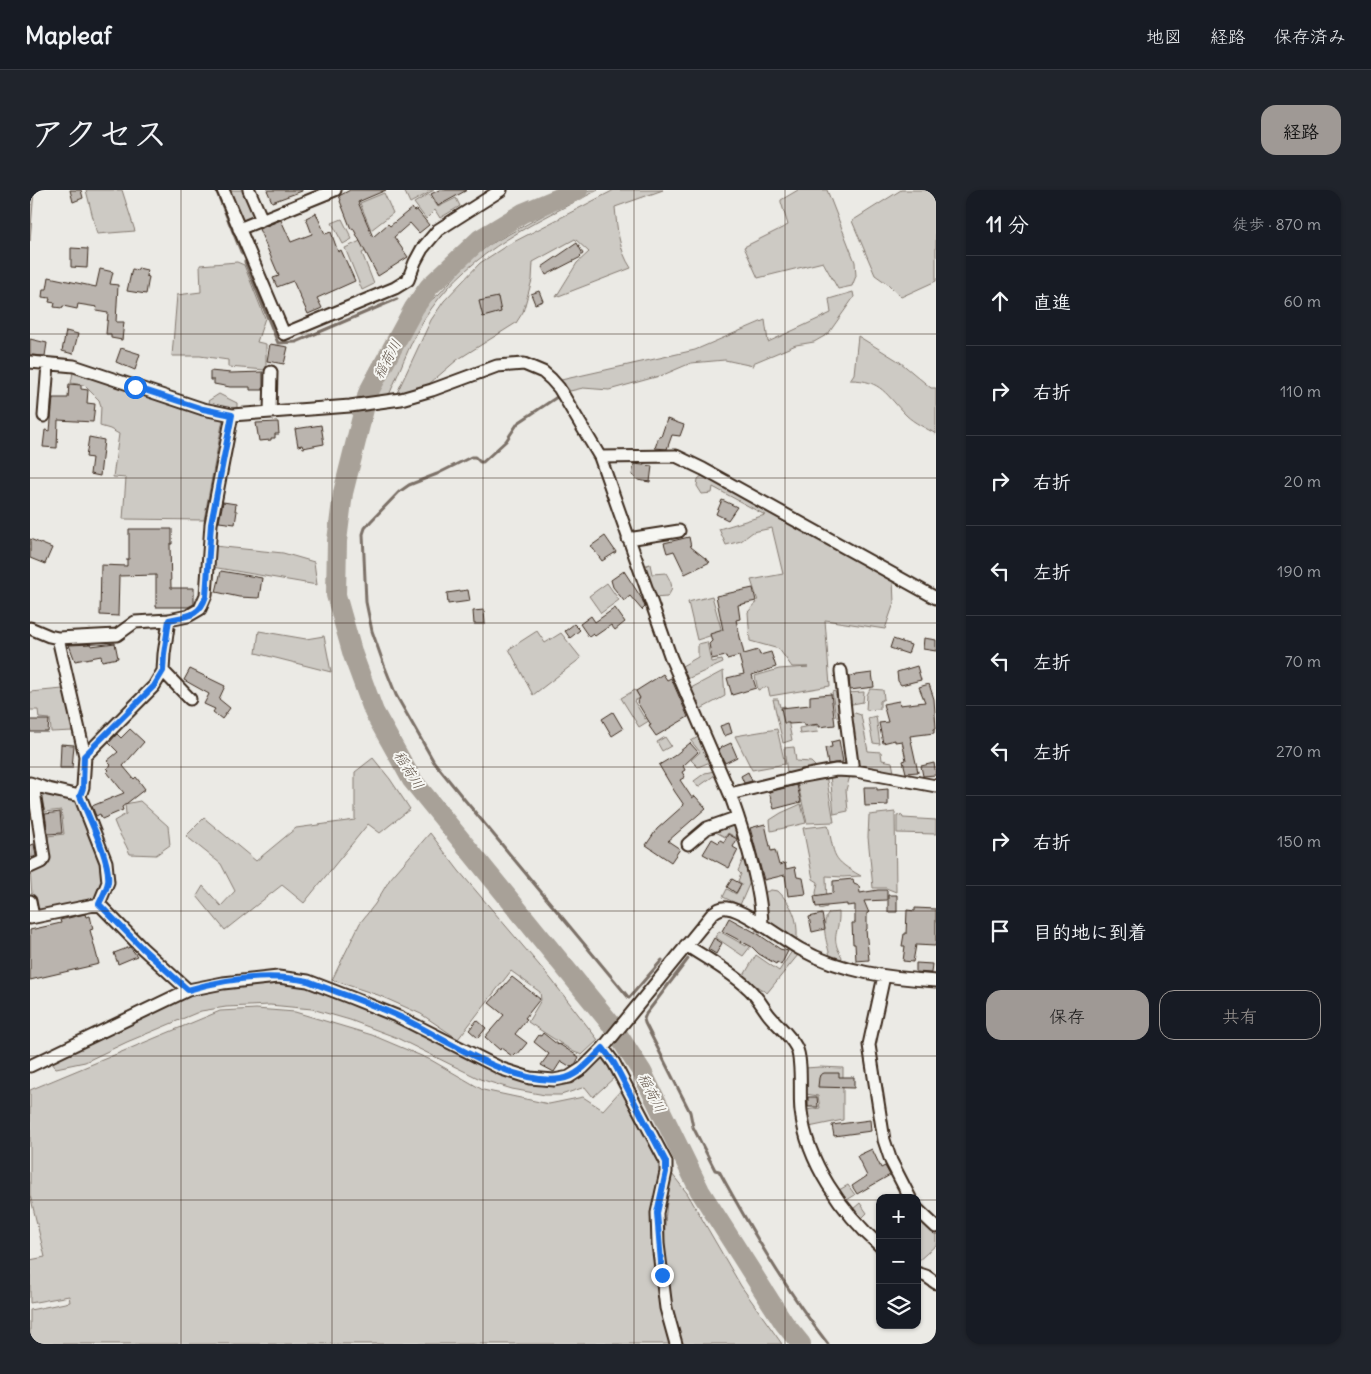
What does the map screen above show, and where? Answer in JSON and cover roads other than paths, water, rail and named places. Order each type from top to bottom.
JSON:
[{"type":"street","points":[[223,190],[284,334],[395,288],[408,280],[422,249],[438,230],[501,190]]},
{"type":"street","points":[[249,190],[262,220]]},
{"type":"street","points":[[239,229],[335,190]]},
{"type":"street","points":[[30,362],[74,366],[203,409],[232,415],[384,402],[432,390],[497,366],[524,364],[543,372],[559,388],[600,457],[671,658],[730,794],[738,817],[755,877],[762,912],[762,925]]},
{"type":"street","points":[[44,416],[48,364]]},
{"type":"street","points":[[270,412],[271,372]]},
{"type":"street","points":[[30,628],[58,638],[117,635],[135,622],[169,620],[195,613],[204,603],[206,596],[211,524],[232,415]]},
{"type":"street","points":[[600,457],[676,456],[703,469],[936,598]]},
{"type":"street","points":[[628,539],[679,531]]},
{"type":"street","points":[[84,756],[154,686],[163,671],[169,620]]},
{"type":"street","points":[[58,638],[84,756],[83,788],[80,796],[106,862],[108,882],[99,904]]},
{"type":"street","points":[[163,671],[190,699]]},
{"type":"street","points":[[841,671],[854,771]]},
{"type":"street","points":[[730,794],[836,770],[854,771],[936,786]]},
{"type":"street","points":[[30,868],[41,862],[44,858],[32,784],[80,796]]},
{"type":"street","points":[[688,844],[707,828],[738,817]]},
{"type":"street","points":[[30,901],[31,918],[99,904]]},
{"type":"street","points":[[99,904],[137,943],[188,990]]},
{"type":"street","points":[[30,1066],[188,990],[216,984],[264,978],[293,978],[308,981],[399,1017],[502,1069],[538,1079],[554,1080],[569,1077],[583,1068],[606,1044],[713,913],[724,907],[737,911],[800,950],[829,963],[884,976],[936,981]]},
{"type":"street","points":[[686,945],[749,988],[797,1049],[801,1112],[806,1135],[815,1161],[835,1195],[865,1233],[876,1243]]},
{"type":"street","points":[[884,976],[870,1045],[884,1140],[891,1161],[908,1194]]},
{"type":"street","points":[[606,1044],[666,1162],[666,1172],[657,1213],[658,1244],[666,1308],[676,1344]]},
{"type":"street","points":[[921,1213],[936,1227]]},
{"type":"street","points":[[921,1274],[936,1283]]},
{"type":"waterway","points":[[216,190],[242,254]]},
{"type":"waterway","name":"稲荷川","points":[[578,190],[523,213],[480,239],[429,287],[414,308],[368,393],[343,493],[337,541],[336,595],[353,655],[374,712],[412,780],[611,1024],[642,1072],[700,1191],[784,1323],[801,1344]]},
{"type":"waterway","points":[[245,262],[278,343],[296,342],[397,299]]},
{"type":"waterway","points":[[557,397],[518,423],[506,441],[483,462],[480,462],[475,457],[471,457],[409,485],[399,492],[371,521],[363,534],[366,602],[372,631],[396,695],[434,762],[629,998],[662,960]]},
{"type":"waterway","points":[[688,959],[646,1014],[645,1023],[690,1112],[693,1127],[715,1170],[719,1171],[784,1281],[828,1344]]}]
